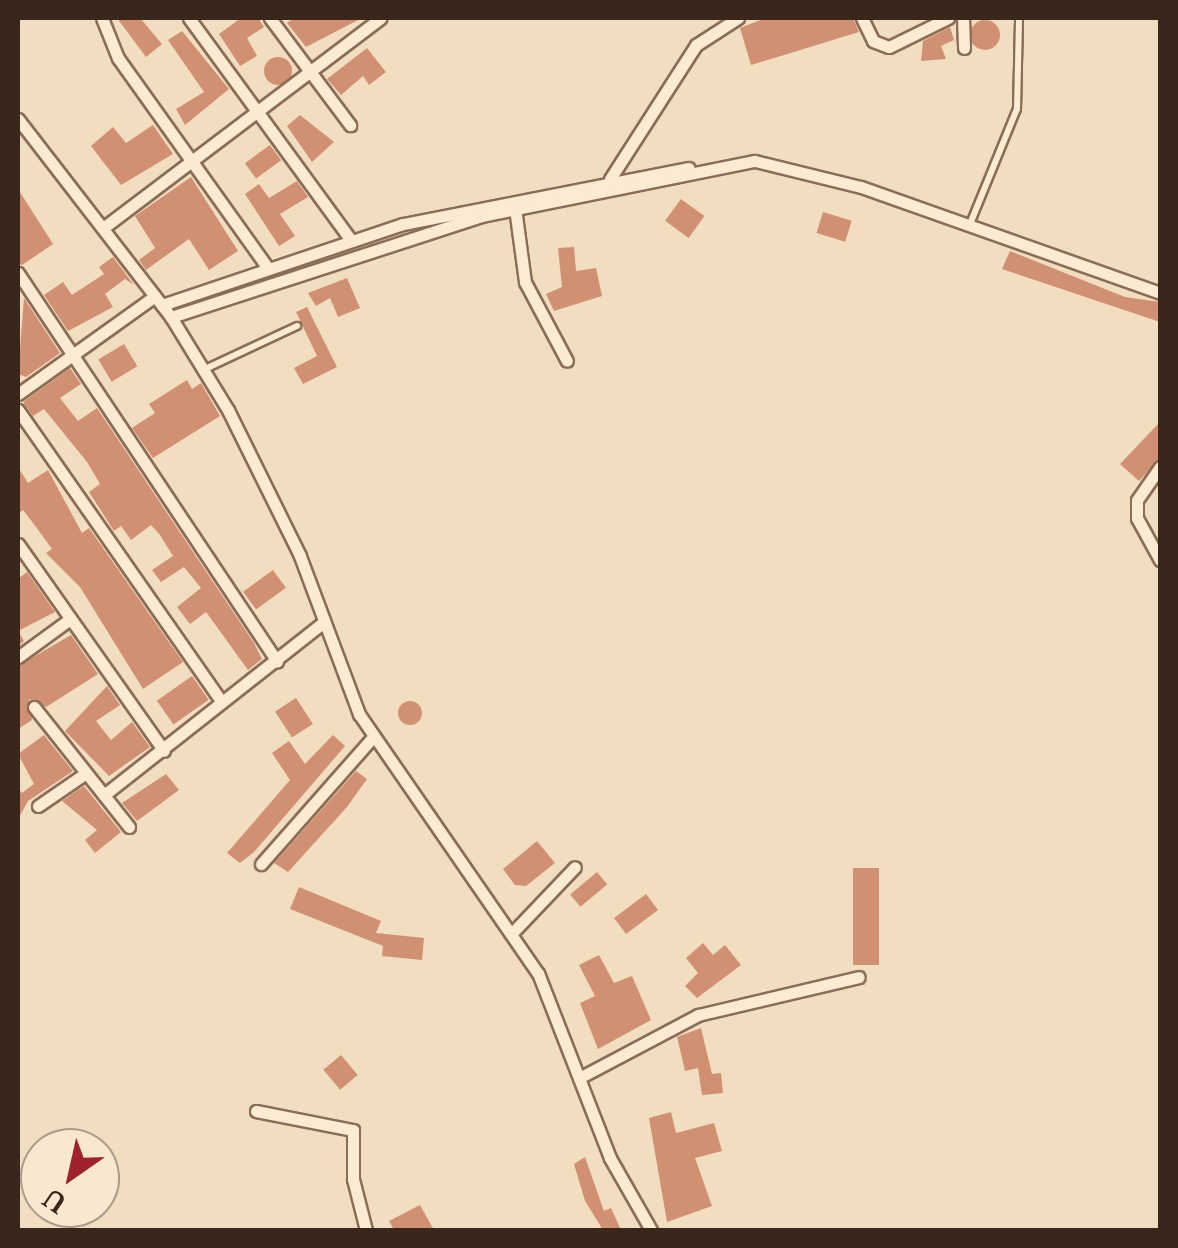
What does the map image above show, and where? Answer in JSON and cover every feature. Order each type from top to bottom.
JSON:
[{"type":"street","points":[[102,18],[118,58],[268,268]]},
{"type":"street","points":[[190,18],[261,108],[351,240]]},
{"type":"street","points":[[270,18],[350,125]]},
{"type":"street","points":[[103,228],[310,72],[365,22],[381,18]]},
{"type":"street","points":[[610,178],[696,45],[738,18]]},
{"type":"street","points":[[862,18],[880,47],[948,18]]},
{"type":"street","points":[[963,18],[964,48]]},
{"type":"street","points":[[18,119],[172,317],[204,370],[280,512],[372,738],[514,931],[552,1002],[610,1158],[651,1230]]},
{"type":"street","points":[[18,394],[71,354],[159,300],[351,240],[610,178],[694,168],[790,166],[970,224],[1160,292]]},
{"type":"street","points":[[172,317],[515,208],[694,168]]},
{"type":"street","points":[[515,208],[525,282],[567,362]]},
{"type":"street","points":[[18,273],[277,661]]},
{"type":"street","points":[[18,410],[222,702]]},
{"type":"street","points":[[1160,468],[1137,500],[1137,518],[1160,560]]},
{"type":"street","points":[[19,551],[164,751]]},
{"type":"street","points":[[18,656],[70,619]]},
{"type":"street","points":[[104,796],[324,622]]},
{"type":"street","points":[[34,707],[129,827]]},
{"type":"street","points":[[262,864],[372,738]]},
{"type":"street","points":[[38,806],[86,774]]},
{"type":"street","points":[[514,931],[575,867]]},
{"type":"street","points":[[579,1078],[698,1015],[859,977]]},
{"type":"street","points":[[256,1111],[353,1130],[352,1178],[366,1230]]},
{"type":"lane","points":[[970,224],[1018,109],[1019,18]]},
{"type":"lane","points":[[204,370],[297,326]]},
{"type":"building","points":[[117,18],[140,18],[162,44],[146,57]]},
{"type":"building","points":[[241,18],[258,18],[264,27],[247,38],[257,56],[240,66],[219,34]]},
{"type":"building","points":[[294,18],[362,18],[306,47],[287,23]]},
{"type":"building","points":[[766,18],[853,18],[859,32],[751,65],[740,28]]},
{"type":"building","points":[[985,20],[996,24],[1000,35],[996,46],[985,50],[974,46],[970,35],[974,24]]},
{"type":"building","points":[[950,27],[954,40],[941,46],[946,59],[921,61],[923,41]]},
{"type":"building","points":[[182,31],[229,89],[185,125],[176,109],[204,92],[168,40]]},
{"type":"building","points":[[367,48],[386,72],[369,85],[363,76],[341,95],[327,79]]},
{"type":"building","points":[[278,57],[288,61],[292,71],[288,81],[278,85],[268,81],[264,71],[268,61]]},
{"type":"building","points":[[300,115],[334,142],[312,162],[287,126]]},
{"type":"building","points":[[153,125],[173,154],[121,185],[91,146],[113,127],[126,143]]},
{"type":"building","points":[[270,145],[281,160],[256,179],[245,163]]},
{"type":"building","points":[[191,177],[238,251],[209,270],[189,239],[146,270],[139,260],[155,248],[135,216]]},
{"type":"building","points":[[297,181],[308,197],[280,214],[295,236],[279,246],[245,194],[259,184],[269,198]]},
{"type":"building","points":[[18,189],[53,244],[22,265],[18,264]]},
{"type":"building","points":[[681,199],[704,216],[689,238],[665,221]]},
{"type":"building","points":[[823,212],[852,221],[845,242],[817,233]]},
{"type":"building","points":[[574,247],[576,271],[596,268],[602,296],[554,311],[546,294],[562,287],[558,248]]},
{"type":"building","points":[[1010,251],[1125,297],[1160,302],[1160,322],[1002,269]]},
{"type":"building","points":[[113,257],[134,285],[125,279],[105,294],[113,307],[68,331],[44,295],[63,282],[72,295],[104,274],[99,267]]},
{"type":"building","points":[[347,278],[360,308],[338,317],[330,298],[316,306],[308,293]]},
{"type":"building","points":[[24,298],[60,353],[26,377],[18,374]]},
{"type":"building","points":[[307,307],[337,367],[303,384],[294,368],[317,356],[296,312]]},
{"type":"building","points":[[124,344],[137,366],[112,382],[98,359]]},
{"type":"building","points":[[70,368],[81,384],[60,398],[78,421],[97,408],[254,643],[262,659],[248,670],[206,612],[190,624],[177,607],[201,588],[184,567],[161,582],[152,570],[173,556],[160,535],[151,525],[131,540],[121,526],[114,531],[89,492],[100,484],[87,462],[44,409],[33,416],[23,402]]},
{"type":"building","points":[[187,380],[192,389],[201,383],[220,416],[153,458],[132,428],[155,413],[149,404]]},
{"type":"building","points":[[1160,422],[1160,458],[1139,481],[1120,464]]},
{"type":"building","points":[[18,467],[28,483],[48,470],[82,533],[89,528],[183,662],[143,689],[80,587],[46,553],[52,549],[23,510],[18,514]]},
{"type":"building","points":[[273,570],[286,588],[256,610],[243,592]]},
{"type":"building","points":[[27,572],[55,612],[18,631],[18,579]]},
{"type":"building","points":[[71,635],[98,674],[46,707],[29,699],[32,720],[18,729],[18,666]]},
{"type":"building","points":[[192,676],[209,700],[173,724],[157,701]]},
{"type":"building","points":[[107,686],[120,705],[96,721],[111,740],[132,722],[150,747],[109,776],[65,731]]},
{"type":"building","points":[[296,698],[313,724],[292,738],[275,712]]},
{"type":"building","points":[[410,701],[419,704],[419,722],[410,725],[401,722],[398,713],[401,704]]},
{"type":"building","points":[[44,735],[73,771],[28,801],[18,819],[18,788],[22,793],[34,784],[18,754]]},
{"type":"building","points":[[333,735],[345,746],[254,852],[240,863],[227,853],[290,780],[272,753],[289,741],[305,764]]},
{"type":"building","points":[[356,771],[367,779],[347,807],[288,872],[274,863]]},
{"type":"building","points":[[166,774],[179,790],[137,821],[122,803]]},
{"type":"building","points":[[84,786],[121,832],[95,853],[85,840],[97,830],[62,801]]},
{"type":"building","points":[[537,841],[555,863],[526,886],[515,885],[503,869]]},
{"type":"building","points":[[853,868],[879,868],[879,965],[853,965]]},
{"type":"building","points":[[597,872],[607,884],[580,907],[570,894]]},
{"type":"building","points":[[299,887],[381,921],[376,933],[424,938],[422,960],[382,956],[383,946],[290,909]]},
{"type":"building","points":[[646,894],[658,910],[626,934],[614,918]]},
{"type":"building","points":[[703,943],[713,955],[725,945],[741,965],[697,998],[685,986],[698,973],[686,958]]},
{"type":"building","points":[[599,955],[614,983],[632,976],[651,1020],[598,1049],[580,1003],[595,996],[579,965]]},
{"type":"building","points":[[701,1028],[712,1074],[721,1073],[723,1093],[702,1095],[698,1068],[685,1071],[677,1037]]},
{"type":"building","points":[[341,1055],[358,1075],[340,1090],[323,1070]]},
{"type":"building","points":[[671,1112],[676,1133],[714,1123],[722,1151],[695,1158],[712,1206],[667,1222],[649,1118]]},
{"type":"building","points":[[585,1157],[604,1211],[611,1208],[621,1230],[603,1230],[585,1201],[574,1164]]},
{"type":"building","points":[[420,1205],[434,1230],[394,1230],[389,1221]]}]
